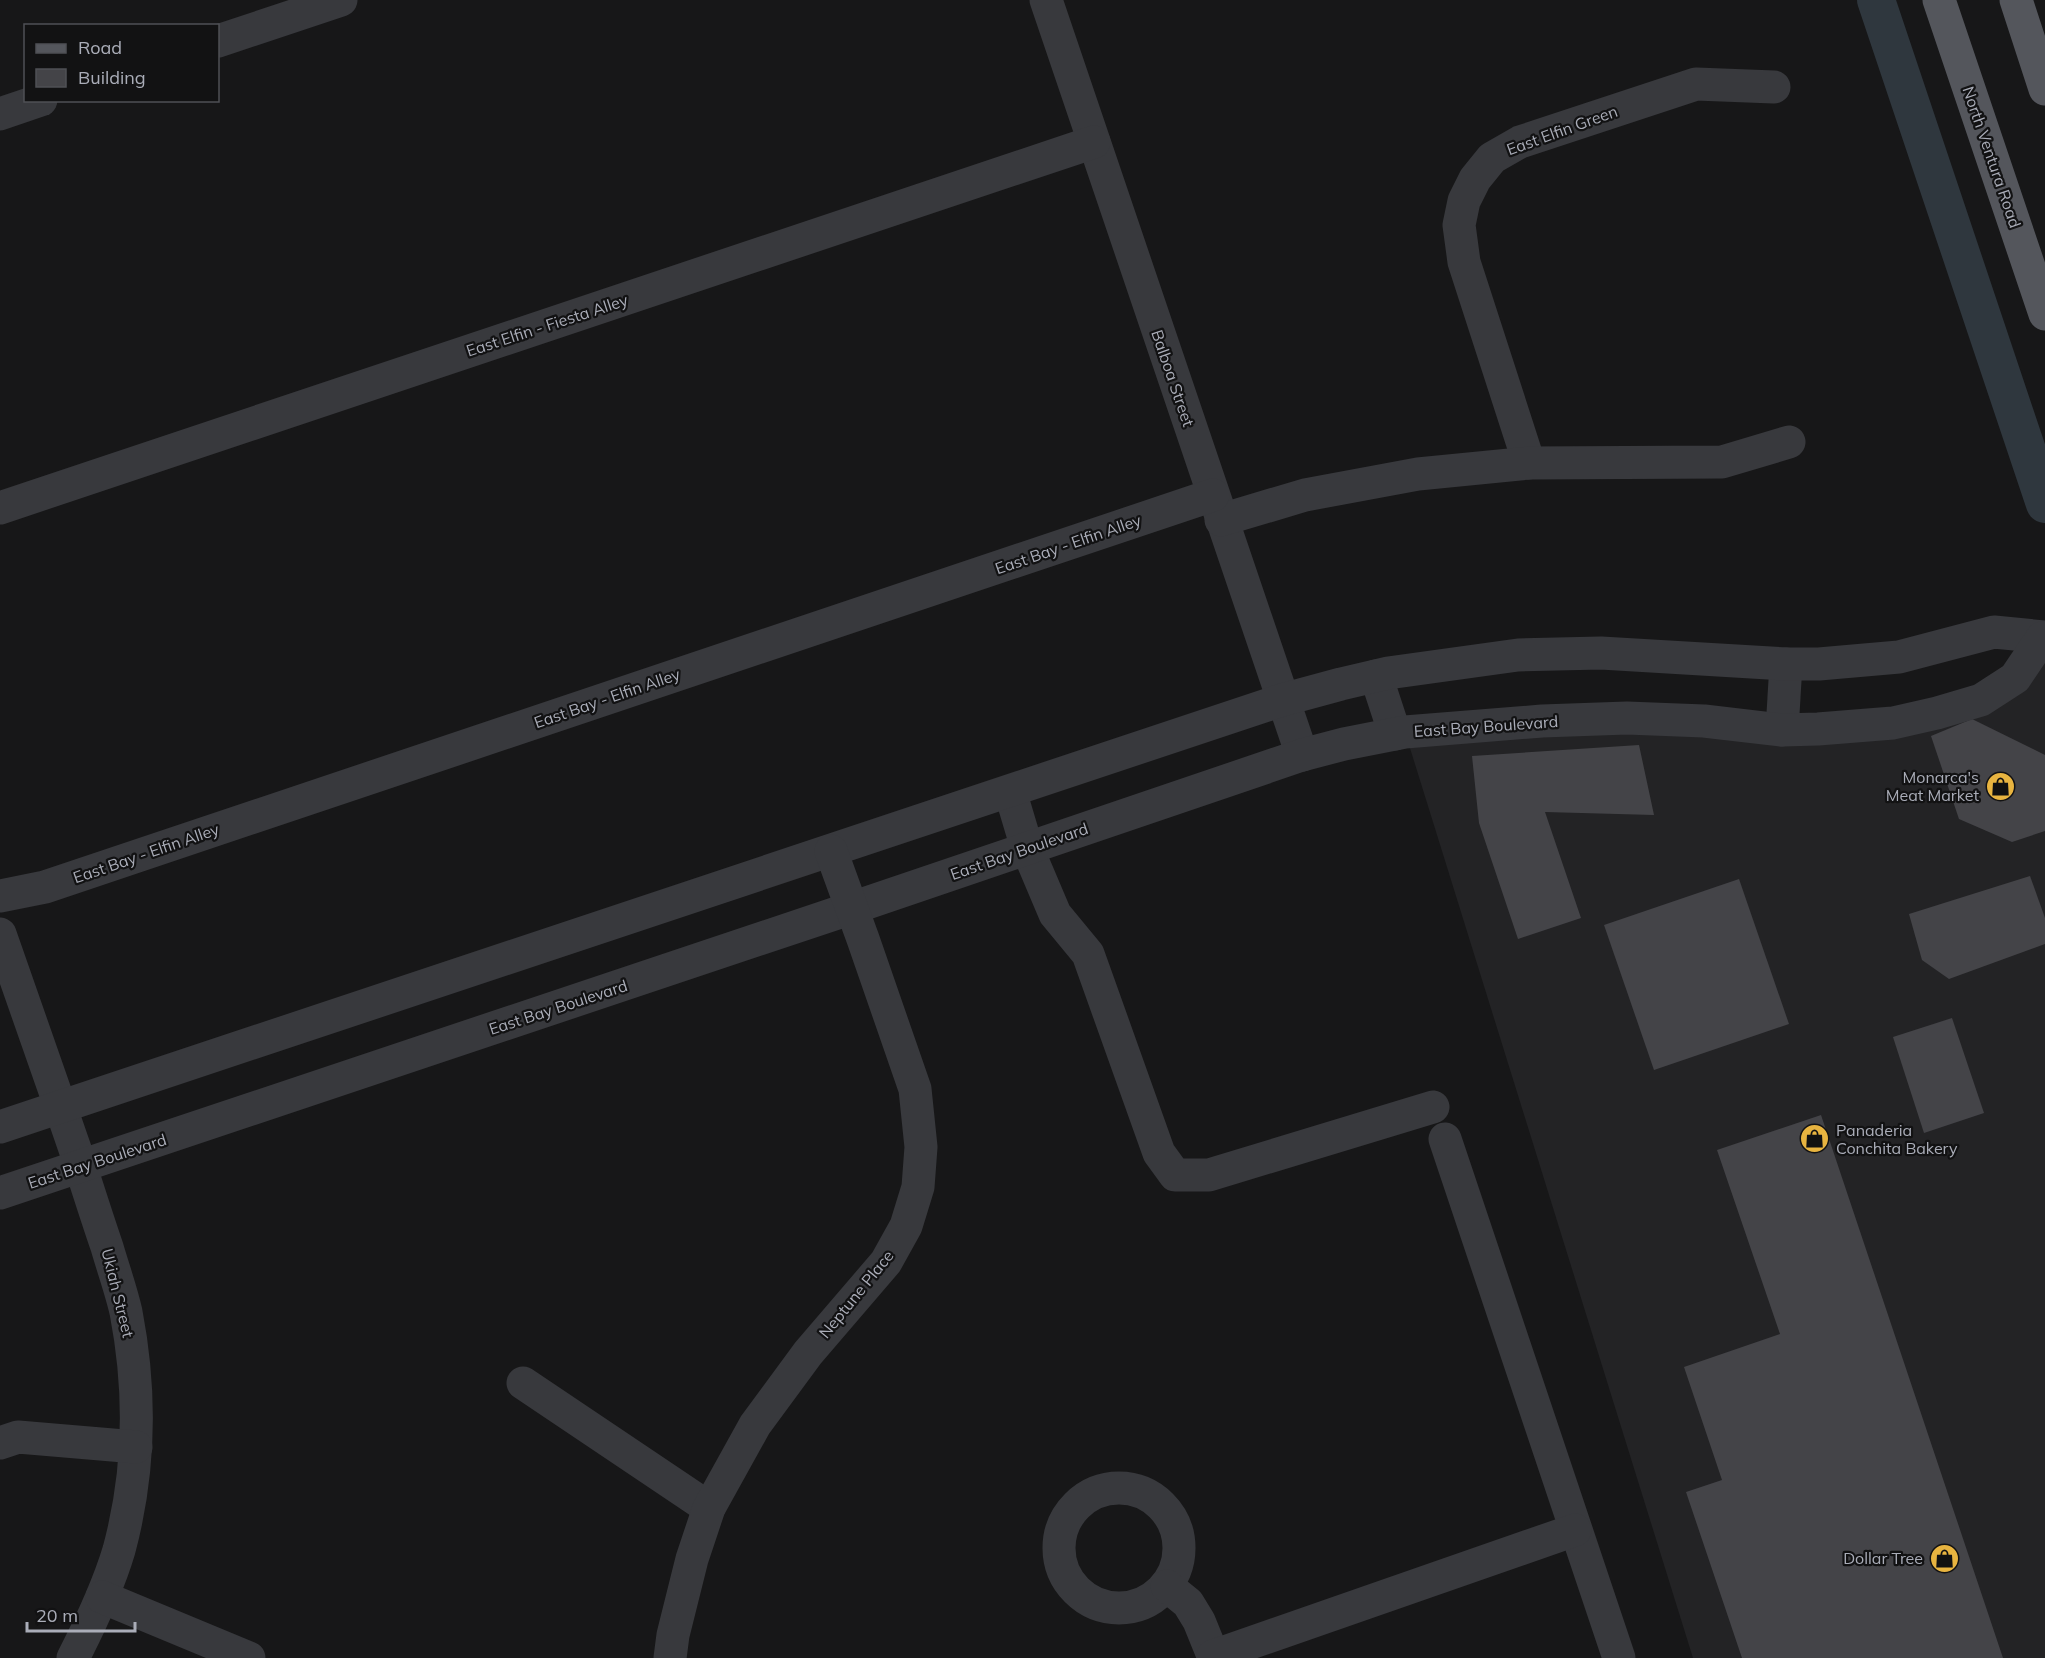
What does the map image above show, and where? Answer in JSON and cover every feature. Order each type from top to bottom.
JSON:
[{"type":"main road","name":"North Ventura Road","points":[[1939,0],[2045,314]]},
{"type":"main road","points":[[2016,0],[2045,89]]},
{"type":"street","points":[[219,41],[341,0]]},
{"type":"street","name":"Balboa Street","points":[[1047,0],[1302,755]]},
{"type":"street","name":"East Elfin Green","points":[[1529,463],[1464,262],[1459,225],[1464,201],[1474,179],[1492,158],[1520,142],[1696,84],[1774,87]]},
{"type":"street","points":[[0,114],[35,102]]},
{"type":"street","name":"East Elfin - Fiesta Alley","points":[[0,508],[1094,142]]},
{"type":"street","points":[[1217,508],[1305,495],[1418,474],[1529,463],[1722,462],[1789,442]]},
{"type":"street","name":"East Bay - Elfin Alley","points":[[0,896],[45,887],[1217,508]]},
{"type":"street","name":"East Bay Boulevard","points":[[0,1127],[1282,700],[1376,676],[1474,660],[1560,653],[1648,654],[1786,664],[1829,663],[1899,657],[1994,632],[2044,638],[2015,678],[1981,700],[1893,723],[1782,730],[1704,721],[1627,718],[1494,724],[1395,734],[1302,755],[0,1193]]},
{"type":"street","points":[[1782,730],[1786,664]]},
{"type":"street","points":[[1376,676],[1395,734]]},
{"type":"street","points":[[1010,790],[1027,848],[1055,914],[1088,954],[1160,1153],[1175,1175],[1209,1175],[1433,1107]]},
{"type":"street","name":"Neptune Place","points":[[670,1658],[673,1635],[692,1559],[709,1508],[755,1425],[808,1353],[886,1262],[906,1226],[918,1188],[921,1147],[915,1089],[831,851]]},
{"type":"street","name":"Ukiah Street","points":[[0,934],[81,1166],[125,1310],[133,1354],[136,1447],[129,1506],[118,1550],[102,1597],[73,1658]]},
{"type":"street","points":[[1445,1139],[1619,1658]]},
{"type":"street","points":[[523,1383],[709,1508]]},
{"type":"street","points":[[0,1443],[18,1437],[136,1447]]},
{"type":"street","points":[[1167,1586],[1188,1603],[1199,1621],[1213,1657],[1575,1530]]},
{"type":"street","points":[[102,1597],[249,1658]]},
{"type":"shaded area","points":[[2045,637],[2045,1658],[1693,1658],[1405,732],[1937,713]]},
{"type":"building","points":[[1972,719],[2045,755],[2045,831],[2012,842],[1959,819],[1931,736]]},
{"type":"building","points":[[1639,745],[1654,815],[1545,812],[1581,918],[1518,939],[1479,823],[1472,756]]},
{"type":"building","points":[[2030,876],[2045,918],[2045,944],[1949,979],[1922,960],[1909,914]]},
{"type":"building","points":[[1739,879],[1789,1024],[1654,1070],[1604,925]]},
{"type":"building","points":[[1952,1018],[1984,1113],[1924,1133],[1893,1037]]},
{"type":"building","points":[[1821,1115],[2003,1658],[1742,1658],[1686,1492],[1722,1480],[1684,1367],[1780,1334],[1717,1150]]},
{"type":"waterway","points":[[1876,0],[2045,504]]},
{"type":"place","name":"Monarca's Meat Market","points":[[2000,786]]},
{"type":"place","name":"Panaderia Conchita Bakery","points":[[1815,1139]]},
{"type":"place","name":"Dollar Tree","points":[[1944,1558]]}]
